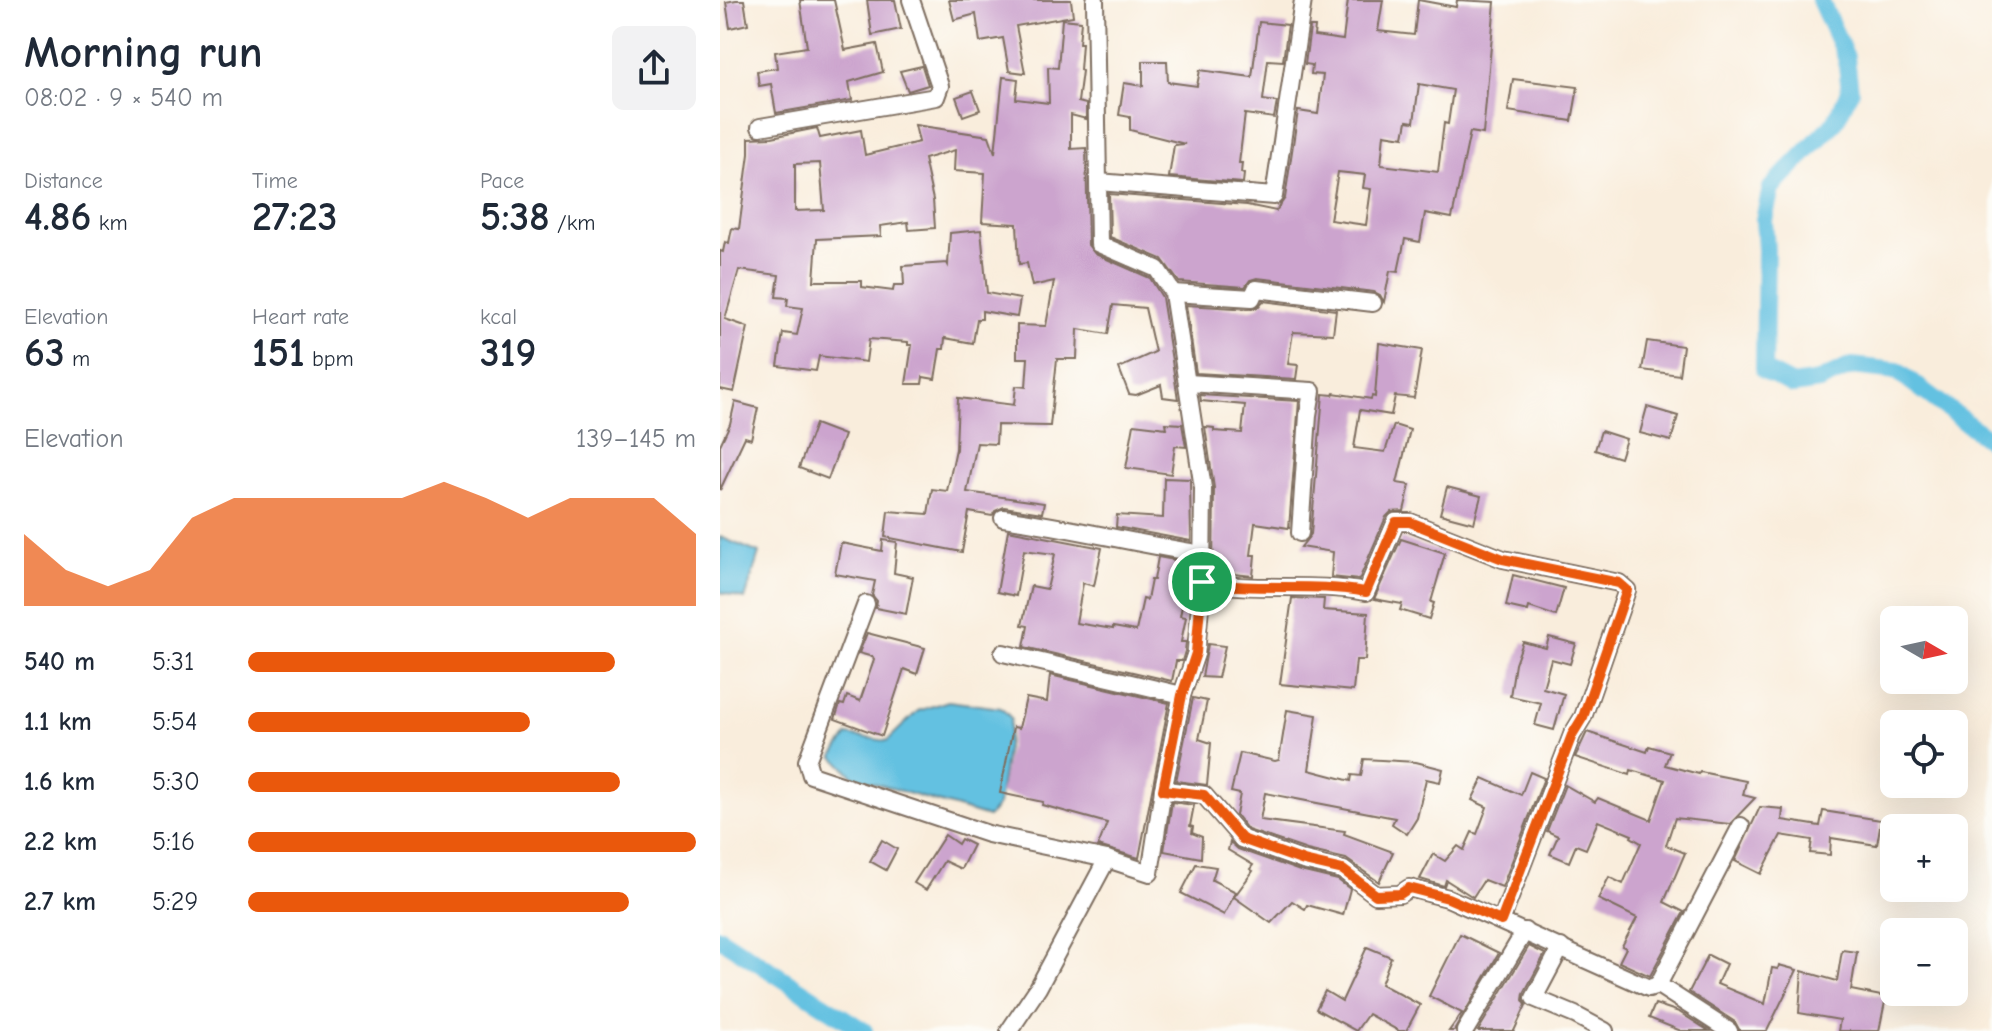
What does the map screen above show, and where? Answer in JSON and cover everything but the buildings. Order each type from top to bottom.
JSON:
[{"type":"street","points":[[760,127],[936,97],[940,86],[911,0]]},
{"type":"street","points":[[866,604],[807,761],[811,775],[988,834],[1107,859],[1150,873],[1182,695],[1196,653],[1202,582],[1203,488],[1173,293],[1157,269],[1099,244],[1095,0]]},
{"type":"street","points":[[1098,182],[1274,196],[1303,0]]},
{"type":"street","points":[[1173,293],[1252,298],[1256,289],[1373,303]]},
{"type":"street","points":[[1188,383],[1312,391],[1300,533]]},
{"type":"street","points":[[1003,518],[1203,554]]},
{"type":"street","points":[[1202,582],[1237,588],[1334,586],[1366,592],[1396,522],[1410,522],[1503,559],[1619,583],[1627,590],[1583,717],[1572,735],[1501,921]]},
{"type":"street","points":[[1003,653],[1182,695]]},
{"type":"street","points":[[1163,790],[1204,795],[1242,839],[1304,861],[1343,870],[1376,895],[1400,894],[1409,888],[1448,898],[1649,988],[1658,985],[1741,826]]},
{"type":"street","points":[[1009,1031],[1038,988],[1107,859]]},
{"type":"street","points":[[1465,1031],[1525,931]]},
{"type":"street","points":[[1561,947],[1534,998],[1605,1031]]},
{"type":"street","points":[[1658,985],[1729,1031]]},
{"type":"water","points":[[720,537],[759,553],[745,599],[720,592]]},
{"type":"water","points":[[948,701],[1001,708],[1011,718],[998,805],[988,817],[854,777],[833,756],[848,735],[887,741],[918,711]]},
{"type":"waterway","points":[[1820,0],[1846,57],[1850,91],[1835,122],[1771,188],[1764,220],[1764,370],[1793,385],[1819,381],[1852,366],[1897,371],[1992,442]]},
{"type":"waterway","points":[[720,938],[864,1031]]},
{"type":"route","points":[[1396,522],[1410,522],[1503,559],[1619,583],[1627,590],[1583,717],[1572,735],[1501,921],[1448,898],[1409,888],[1400,894],[1376,895],[1343,870],[1277,853],[1242,839],[1204,795],[1163,790],[1182,695],[1196,653],[1202,582],[1237,588],[1334,586],[1366,592],[1396,522]]}]
